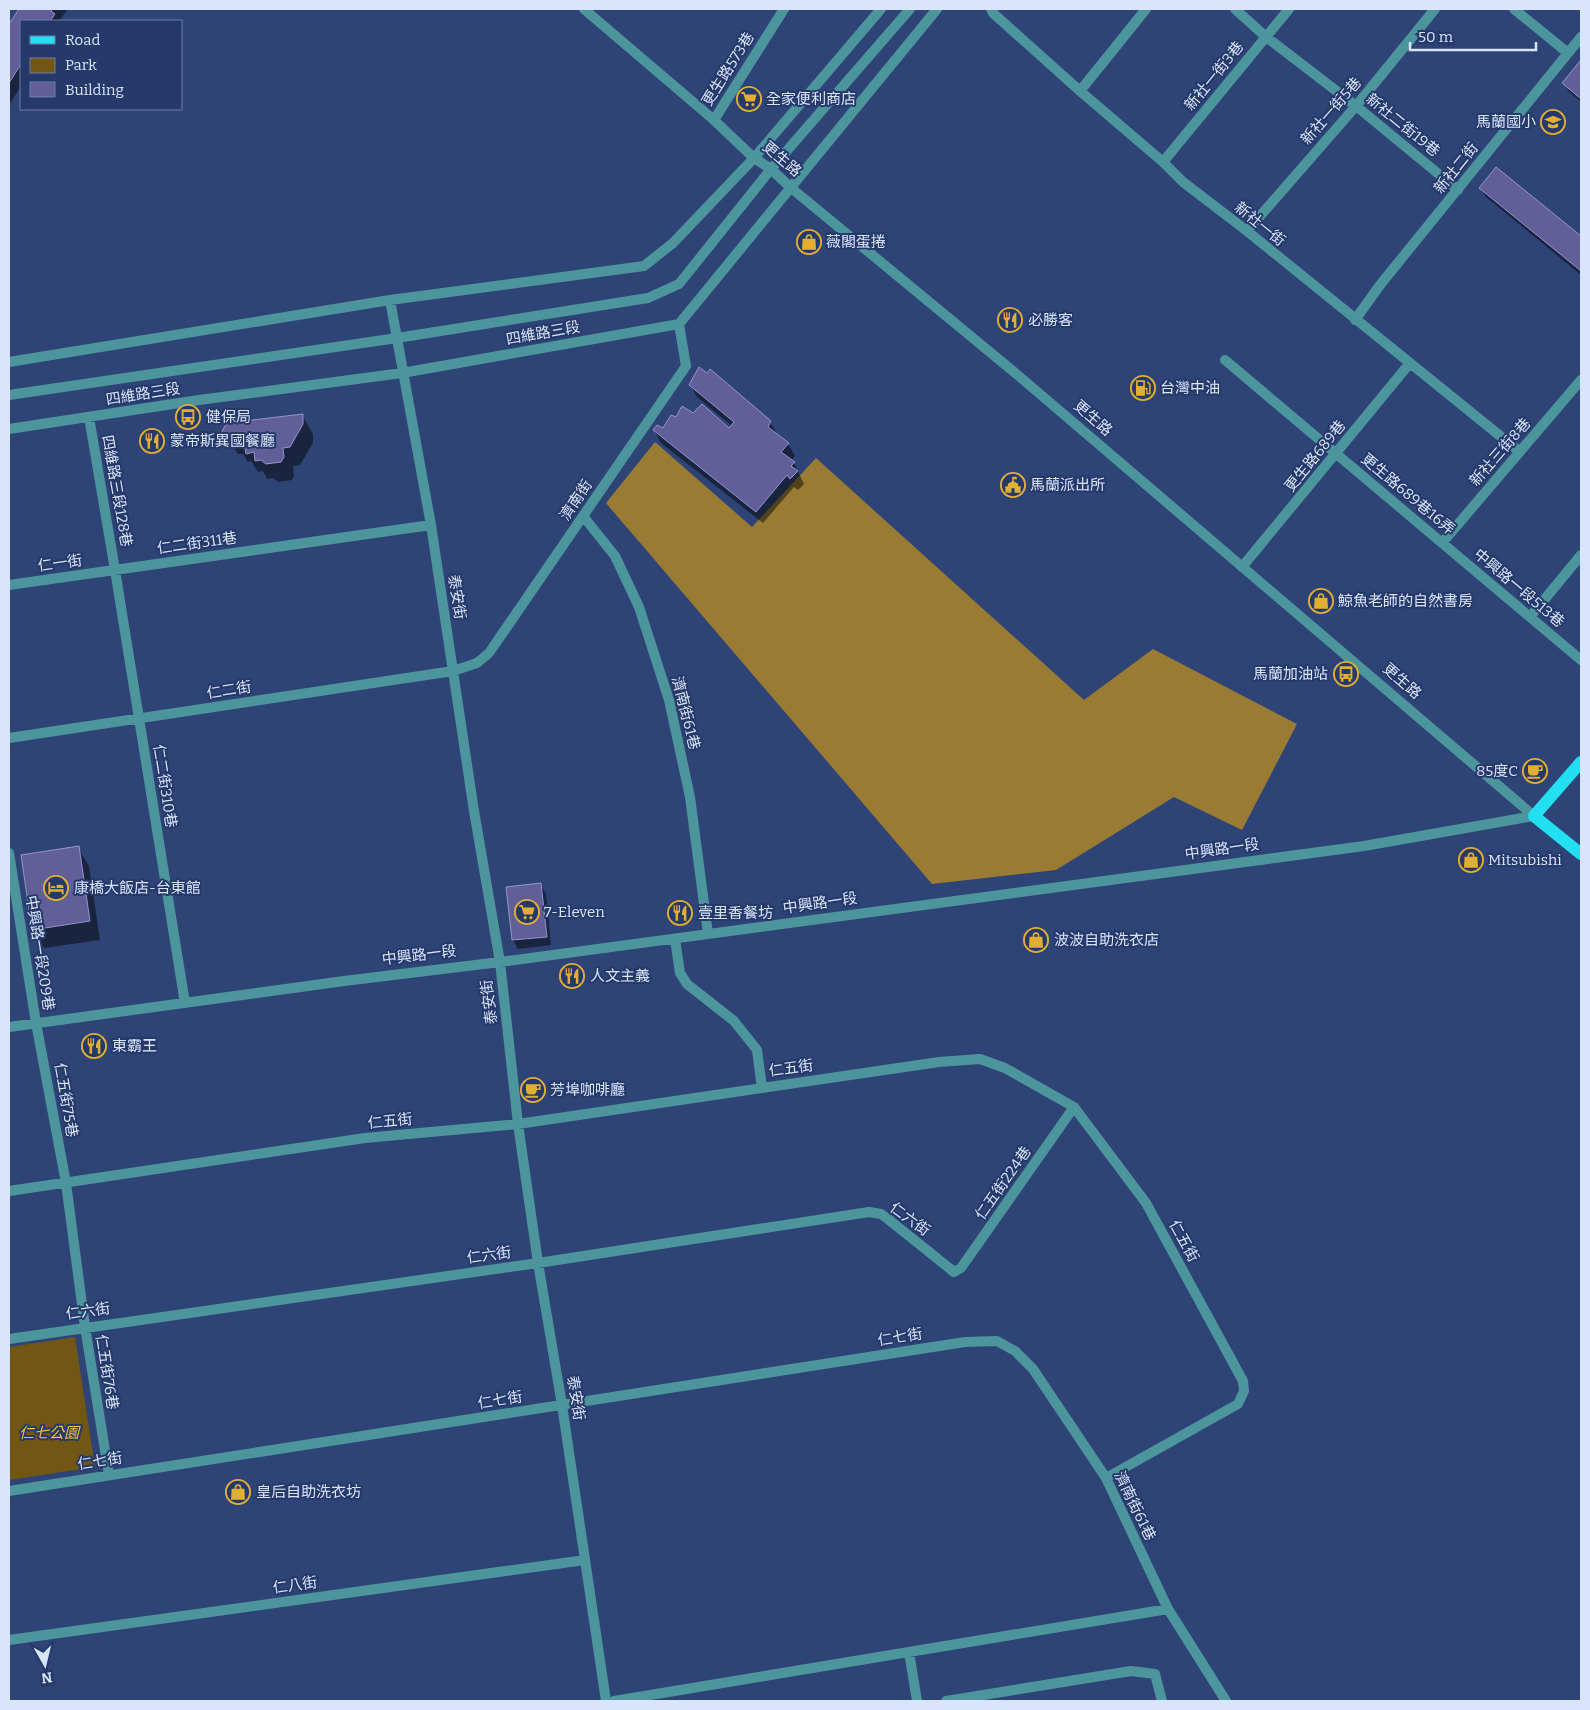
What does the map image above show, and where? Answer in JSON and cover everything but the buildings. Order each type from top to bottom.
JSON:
[{"type":"main road","points":[[1534,816],[1581,762]]},
{"type":"main road","name":"更生路","points":[[1534,816],[1581,854]]},
{"type":"street","name":"更生路","points":[[584,9],[714,120],[754,158],[771,169],[790,187],[1020,377],[1534,816]]},
{"type":"street","name":"更生路573巷","points":[[714,120],[784,9]]},
{"type":"street","points":[[9,362],[390,300],[644,266],[673,243],[754,158],[881,9]]},
{"type":"street","name":"四維路三段","points":[[9,396],[648,298],[679,284],[771,169],[910,9]]},
{"type":"street","points":[[679,324],[937,9]]},
{"type":"street","name":"新社一街","points":[[991,9],[993,13],[1163,162],[1183,182],[1247,231],[1520,452]]},
{"type":"street","points":[[1080,91],[1146,9]]},
{"type":"street","name":"新社二街19巷","points":[[1235,9],[1265,36],[1356,106],[1458,190]]},
{"type":"street","name":"新社一街3巷","points":[[1163,162],[1289,9]]},
{"type":"street","name":"新社一街5巷","points":[[1247,231],[1356,106],[1435,9]]},
{"type":"street","points":[[1514,9],[1568,53]]},
{"type":"street","name":"新社二街","points":[[1355,320],[1380,285],[1581,37]]},
{"type":"street","name":"泰安街","points":[[390,300],[431,525],[474,811],[500,962],[518,1124],[606,1701]]},
{"type":"street","name":"四維路三段","points":[[9,430],[199,400],[402,373],[679,324]]},
{"type":"street","name":"濟南街","points":[[453,671],[477,663],[489,653],[686,366],[679,324]]},
{"type":"street","name":"更生路689巷16弄","points":[[1225,360],[1461,558]]},
{"type":"street","name":"更生路689巷","points":[[1242,568],[1410,363]]},
{"type":"street","name":"新社三街8巷","points":[[1442,543],[1581,380]]},
{"type":"street","name":"四維路三段128巷","points":[[89,418],[115,570]]},
{"type":"street","name":"濟南街61巷","points":[[583,516],[615,556],[639,607],[670,700],[690,797],[708,934]]},
{"type":"street","name":"仁二街311巷","points":[[115,570],[431,525]]},
{"type":"street","points":[[1530,617],[1581,555]]},
{"type":"street","name":"中興路一段513巷","points":[[1461,558],[1581,660]]},
{"type":"street","points":[[115,570],[139,718]]},
{"type":"street","name":"仁一街","points":[[9,585],[115,570]]},
{"type":"street","name":"仁二街","points":[[9,738],[453,671]]},
{"type":"street","name":"仁二街310巷","points":[[139,718],[185,1003]]},
{"type":"street","name":"中興路一段","points":[[9,1027],[354,979],[675,939],[1364,846],[1534,816]]},
{"type":"street","name":"中興路一段209巷","points":[[9,853],[12,888],[36,1023]]},
{"type":"street","points":[[675,939],[680,973],[687,984],[734,1021],[757,1050],[762,1088]]},
{"type":"street","name":"仁五街75巷","points":[[36,1023],[66,1183]]},
{"type":"street","name":"仁五街","points":[[9,1191],[365,1138],[518,1124],[939,1062],[980,1059],[1005,1068],[1074,1107],[1146,1203],[1243,1381],[1244,1391],[1238,1404],[1106,1478]]},
{"type":"street","name":"仁五街224巷","points":[[954,1272],[961,1268],[1074,1107]]},
{"type":"street","name":"仁五街76巷","points":[[66,1183],[85,1327],[109,1475]]},
{"type":"street","name":"仁六街","points":[[9,1338],[538,1263],[869,1212],[881,1214],[954,1272]]},
{"type":"street","name":"濟南街61巷","points":[[997,1341],[1015,1351],[1033,1369],[1106,1478],[1168,1609],[1226,1701]]},
{"type":"street","name":"仁七街","points":[[9,1491],[965,1342],[997,1341]]},
{"type":"street","name":"仁八街","points":[[9,1640],[585,1560]]},
{"type":"street","points":[[614,1701],[1168,1609]]},
{"type":"street","points":[[909,1652],[917,1701]]},
{"type":"street","points":[[946,1701],[1131,1671],[1155,1674],[1162,1701]]},
{"type":"green space","name":"仁七公園","points":[[75,1337],[95,1467],[9,1480],[9,1347]]},
{"type":"shaded area","points":[[655,442],[752,527],[816,458],[1084,700],[1153,649],[1297,724],[1242,830],[1174,797],[1056,870],[932,884],[606,503]]},
{"type":"place","name":"全家便利商店","points":[[749,99]]},
{"type":"place","name":"馬蘭國小","points":[[1553,122]]},
{"type":"place","name":"薇閣蛋捲","points":[[809,242]]},
{"type":"place","name":"必勝客","points":[[1010,320]]},
{"type":"place","name":"台灣中油","points":[[1143,388]]},
{"type":"place","name":"健保局","points":[[188,417]]},
{"type":"place","name":"蒙帝斯異國餐廳","points":[[152,441]]},
{"type":"place","name":"馬蘭派出所","points":[[1013,485]]},
{"type":"place","name":"鯨魚老師的自然書房","points":[[1321,601]]},
{"type":"place","name":"馬蘭加油站","points":[[1346,674]]},
{"type":"place","name":"85度C","points":[[1535,771]]},
{"type":"place","name":"Mitsubishi","points":[[1471,860]]},
{"type":"place","name":"康橋大飯店-台東館","points":[[56,888]]},
{"type":"place","name":"7-Eleven","points":[[527,912]]},
{"type":"place","name":"壹里香餐坊","points":[[680,913]]},
{"type":"place","name":"波波自助洗衣店","points":[[1036,940]]},
{"type":"place","name":"人文主義","points":[[572,976]]},
{"type":"place","name":"東霸王","points":[[94,1046]]},
{"type":"place","name":"芳埠咖啡廳","points":[[533,1090]]},
{"type":"place","name":"皇后自助洗衣坊","points":[[238,1492]]}]
